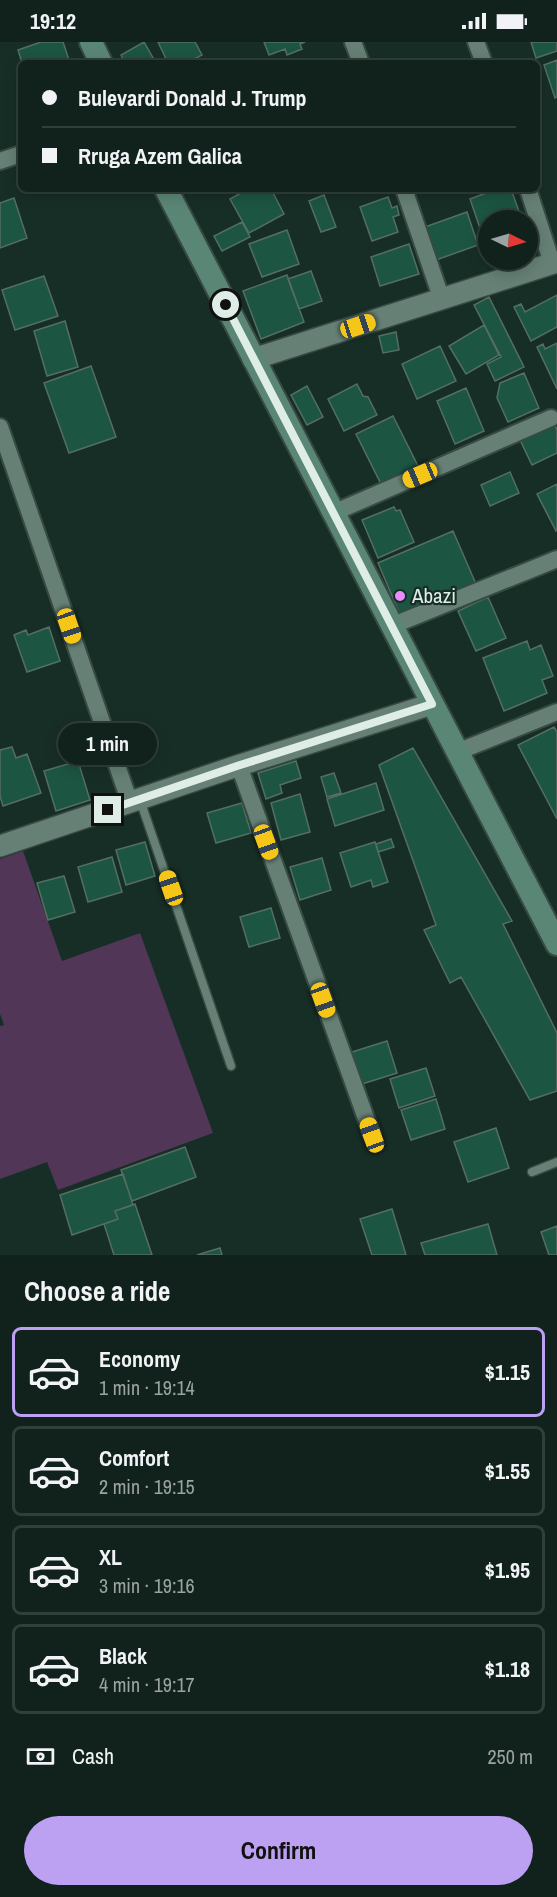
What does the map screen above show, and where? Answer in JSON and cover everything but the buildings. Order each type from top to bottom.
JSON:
[{"type":"main road","points":[[91,42],[100,60]]},
{"type":"main road","points":[[168,192],[457,752],[551,920],[557,944]]},
{"type":"street","points":[[353,42],[359,60]]},
{"type":"street","points":[[476,42],[483,60]]},
{"type":"street","points":[[0,160],[18,155]]},
{"type":"street","points":[[405,192],[442,300]]},
{"type":"street","points":[[253,359],[442,300],[554,262],[529,192]]},
{"type":"street","points":[[333,513],[551,418]]},
{"type":"street","points":[[0,427],[135,801]]},
{"type":"street","points":[[391,626],[557,559]]},
{"type":"street","points":[[0,846],[237,766],[432,704]]},
{"type":"street","points":[[457,752],[557,712]]},
{"type":"street","points":[[237,766],[242,774],[372,1135]]},
{"type":"lane","points":[[135,801],[231,1066]]},
{"type":"lane","points":[[532,1172],[557,1162]]},
{"type":"shaded area","points":[[23,851],[62,961],[140,933],[213,1133],[58,1190],[47,1162],[0,1179],[0,1026],[4,1025],[0,1014],[0,859]]},
{"type":"place","name":"Abazi","points":[[400,596]]},
{"type":"route","points":[[108,810],[432,704],[226,305]]}]
